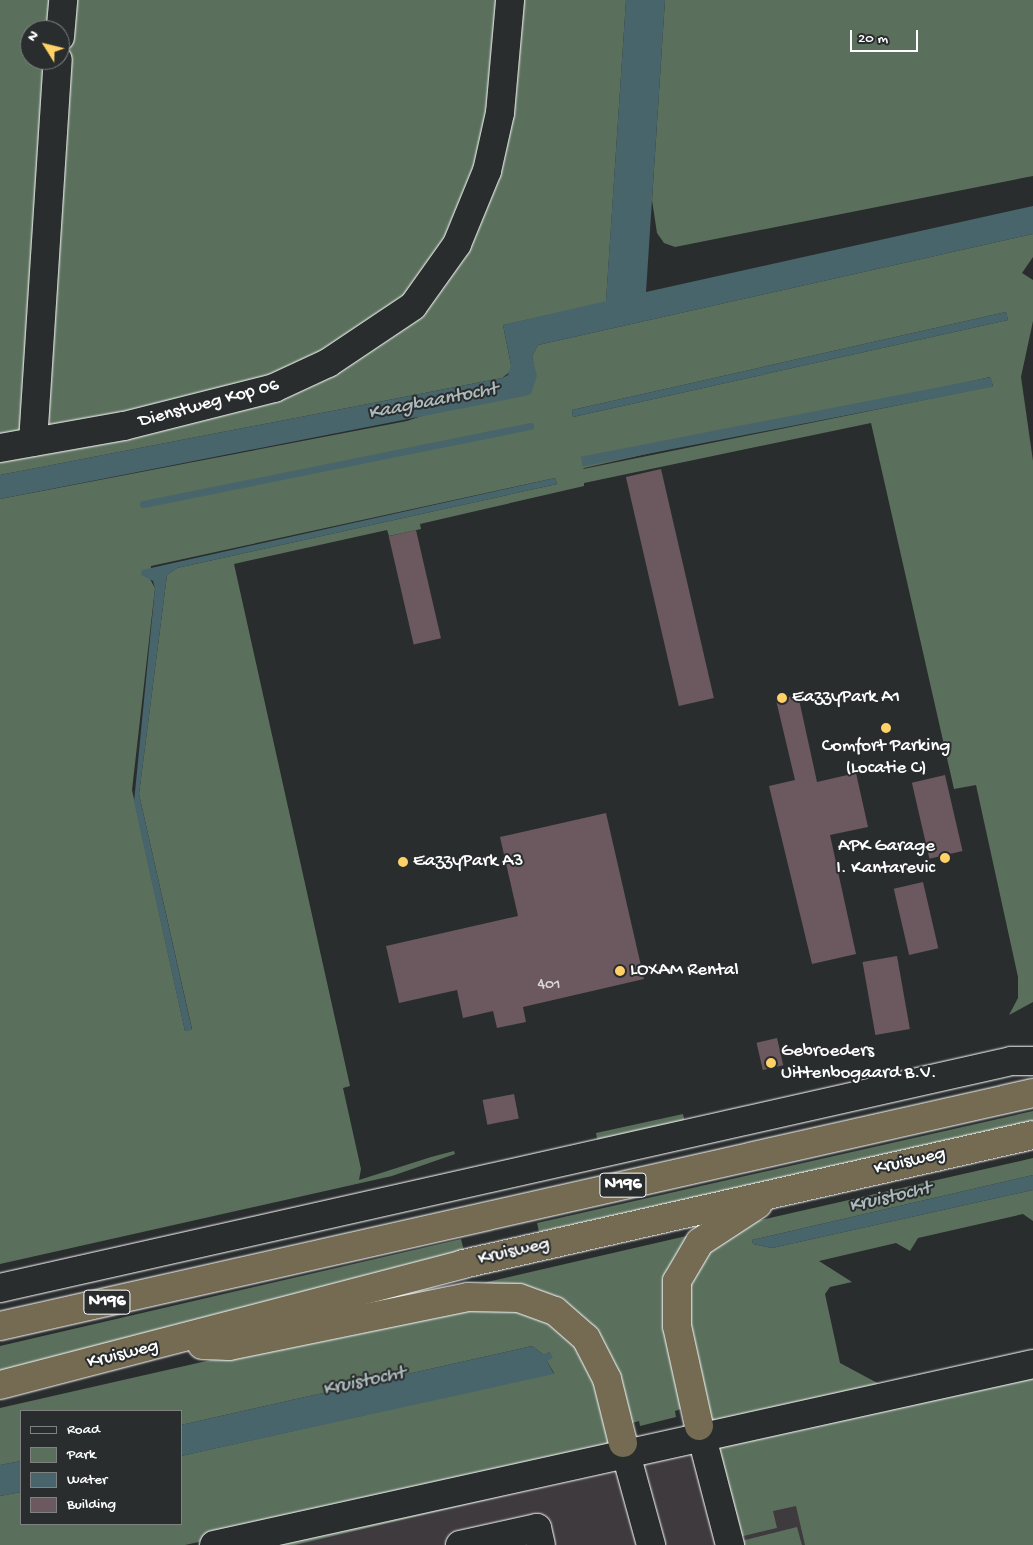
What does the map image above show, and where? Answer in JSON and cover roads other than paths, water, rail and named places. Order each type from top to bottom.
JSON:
[{"type":"highway","name":"N196","points":[[0,1326],[1033,1093]]},
{"type":"highway","name":"Kruisweg","points":[[0,1385],[166,1344],[463,1264],[1033,1135]]},
{"type":"highway","points":[[700,1432],[678,1332],[677,1281],[688,1257],[704,1238],[778,1192]]},
{"type":"highway","points":[[166,1344],[229,1346],[452,1299],[489,1295],[519,1298],[555,1311],[586,1338],[607,1379],[624,1449]]},
{"type":"street","points":[[61,20],[63,0]]},
{"type":"street","name":"Dienstweg Kop 06","points":[[0,448],[205,408],[288,382],[334,360],[396,319],[424,294],[441,271],[469,218],[493,150],[503,92],[510,0]]},
{"type":"street","points":[[33,442],[57,70]]},
{"type":"street","points":[[0,1288],[1022,1061],[1033,1042]]},
{"type":"street","points":[[214,1545],[700,1432],[1033,1364]]},
{"type":"street","points":[[700,1432],[730,1545]]},
{"type":"street","points":[[624,1449],[651,1545]]},
{"type":"street","points":[[460,1545],[537,1528],[541,1545]]},
{"type":"water","name":"Kaagbaantocht","points":[[626,0],[665,0],[646,292],[1033,206],[1033,234],[538,345],[532,356],[537,376],[531,394],[525,396],[0,499],[0,475],[502,378],[508,375],[511,365],[503,325],[606,301]]},
{"type":"water","points":[[1006,312],[1008,320],[573,417],[572,410]]},
{"type":"water","points":[[991,377],[993,387],[583,467],[581,457]]},
{"type":"water","points":[[555,478],[557,484],[177,568],[167,575],[139,794],[192,1030],[185,1031],[134,802],[155,588],[153,581],[141,575],[142,570]]},
{"type":"water","points":[[1033,1175],[1033,1190],[772,1248],[753,1244],[752,1240]]},
{"type":"water","points":[[532,1346],[544,1355],[550,1352],[553,1358],[547,1361],[554,1374],[182,1456],[182,1425]]},
{"type":"water","points":[[20,1461],[20,1492],[0,1496],[0,1465]]},
{"type":"waterway","points":[[143,504],[530,426]]},
{"type":"place","name":"EazzyPark A1","points":[[782,698]]},
{"type":"place","name":"Comfort Parking (Locatie C)","points":[[886,728]]},
{"type":"place","name":"APK Garage I. Kantarevic","points":[[945,858]]},
{"type":"place","name":"EazzyPark A3","points":[[403,862]]},
{"type":"place","name":"LOXAM Rental","points":[[620,971]]},
{"type":"place","name":"Gebroeders Uittenbogaard B.V.","points":[[771,1063]]},
{"type":"water label","name":"Kruistocht","points":[[890,1198]]},
{"type":"water label","name":"Kruistocht","points":[[364,1382]]}]
